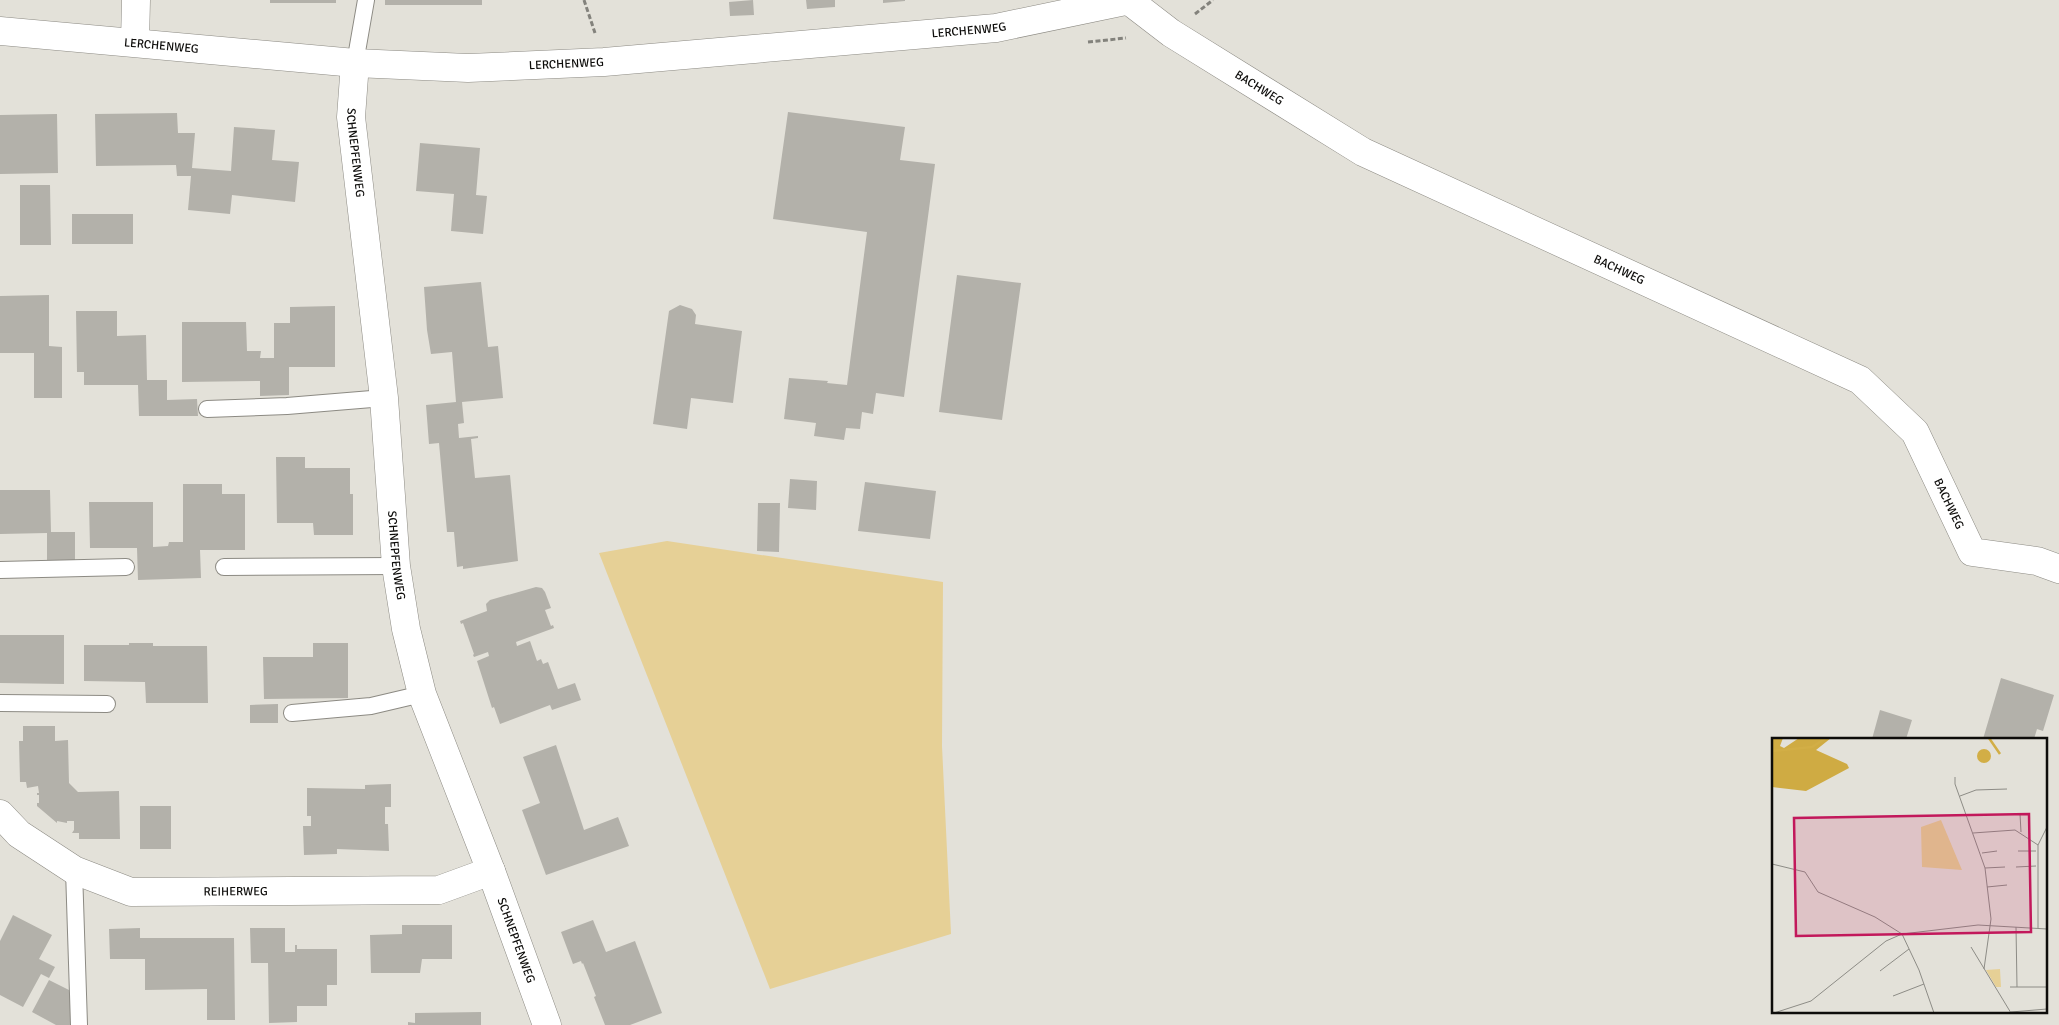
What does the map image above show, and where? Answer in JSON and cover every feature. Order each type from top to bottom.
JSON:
[{"type":"street","points":[[135,42],[136,0]]},
{"type":"street","name":"LERCHENWEG","points":[[0,31],[355,63],[468,68],[641,59],[996,28],[1129,0]]},
{"type":"street","name":"BACHWEG","points":[[1129,0],[1171,33],[1363,152],[1860,380],[1915,432],[1972,552],[2037,561],[2059,568]]},
{"type":"street","name":"SCHNEPFENWEG","points":[[355,63],[351,117],[384,398],[396,566],[406,629],[422,694],[491,871],[547,1025]]},
{"type":"street","name":"REIHERWEG","points":[[0,814],[20,834],[74,870],[131,892],[439,890],[491,871]]},
{"type":"lane","points":[[355,63],[366,0]]},
{"type":"lane","points":[[207,409],[287,406],[384,398]]},
{"type":"lane","points":[[224,567],[396,566]]},
{"type":"lane","points":[[0,570],[126,567]]},
{"type":"lane","points":[[292,713],[371,706],[422,694]]},
{"type":"lane","points":[[0,703],[107,704]]},
{"type":"lane","points":[[74,870],[79,1025]]},
{"type":"shaded area","points":[[667,541],[943,582],[942,746],[951,934],[770,989],[599,553]]},
{"type":"building","points":[[270,0],[336,0],[336,3],[270,3]]},
{"type":"building","points":[[385,0],[482,0],[482,5],[385,5]]},
{"type":"building","points":[[753,0],[754,15],[730,16],[729,2]]},
{"type":"building","points":[[806,0],[835,0],[835,7],[807,9]]},
{"type":"building","points":[[883,0],[905,0],[905,1],[883,3]]},
{"type":"building","points":[[788,112],[905,127],[900,160],[935,164],[904,397],[876,393],[873,414],[862,412],[860,429],[846,428],[844,440],[814,436],[816,423],[784,419],[789,378],[828,381],[827,383],[847,385],[867,232],[773,219]]},
{"type":"building","points":[[177,113],[178,133],[195,133],[192,168],[231,171],[234,127],[275,130],[272,160],[299,162],[295,202],[232,195],[230,214],[188,210],[191,176],[177,176],[176,165],[96,166],[95,114]]},
{"type":"building","points":[[57,114],[58,173],[0,174],[0,115]]},
{"type":"building","points":[[420,143],[480,148],[476,195],[487,196],[483,234],[451,231],[454,194],[416,191]]},
{"type":"building","points":[[20,185],[50,185],[51,245],[20,245]]},
{"type":"building","points":[[72,214],[133,214],[133,244],[72,244]]},
{"type":"building","points":[[957,275],[1021,283],[1002,420],[939,412]]},
{"type":"building","points":[[481,282],[488,347],[498,346],[503,398],[462,402],[464,423],[458,424],[459,438],[478,436],[478,438],[471,439],[475,478],[510,475],[518,561],[463,569],[463,566],[457,567],[454,532],[447,532],[439,443],[429,444],[426,405],[456,402],[452,352],[431,354],[424,287]]},
{"type":"building","points":[[49,295],[49,346],[62,347],[62,398],[34,398],[34,353],[0,353],[0,296]]},
{"type":"building","points":[[680,305],[692,309],[696,315],[695,324],[742,331],[733,403],[691,398],[687,429],[653,424],[669,311]]},
{"type":"building","points":[[335,306],[335,367],[289,367],[289,395],[260,396],[260,381],[182,382],[182,322],[246,322],[247,351],[261,351],[260,358],[274,358],[274,323],[290,323],[290,307]]},
{"type":"building","points":[[76,311],[117,311],[117,336],[146,335],[147,380],[167,380],[167,400],[197,399],[198,416],[139,416],[138,385],[84,385],[84,372],[77,372]]},
{"type":"building","points":[[276,457],[305,457],[305,468],[350,468],[350,494],[353,494],[353,535],[314,535],[313,523],[277,523]]},
{"type":"building","points":[[790,479],[817,481],[816,510],[788,508]]},
{"type":"building","points":[[865,482],[936,491],[930,539],[858,531]]},
{"type":"building","points":[[183,484],[222,484],[222,494],[245,494],[245,550],[200,550],[201,578],[138,580],[137,548],[90,548],[89,502],[153,502],[153,547],[168,546],[169,542],[183,542]]},
{"type":"building","points":[[0,490],[50,490],[51,532],[75,532],[75,561],[47,561],[47,533],[0,534]]},
{"type":"building","points":[[758,503],[780,503],[779,552],[757,551]]},
{"type":"building","points":[[536,587],[542,588],[545,592],[551,608],[545,610],[551,626],[553,625],[554,628],[516,642],[517,646],[530,641],[537,661],[541,659],[543,664],[548,662],[558,689],[575,683],[581,700],[552,710],[550,705],[500,724],[494,707],[492,708],[477,661],[489,656],[488,652],[474,657],[463,623],[461,624],[460,621],[487,611],[486,604],[490,600]]},
{"type":"building","points":[[0,635],[64,635],[64,684],[0,683]]},
{"type":"building","points":[[129,643],[153,643],[153,646],[207,646],[208,703],[146,703],[145,682],[84,681],[84,645],[129,645]]},
{"type":"building","points":[[313,643],[348,643],[348,698],[264,699],[263,657],[313,657]]},
{"type":"building","points":[[2001,678],[2054,695],[2043,731],[2037,729],[2034,738],[1983,738]]},
{"type":"building","points":[[278,704],[278,723],[250,723],[250,705]]},
{"type":"building","points":[[1880,710],[1912,720],[1906,738],[1872,738]]},
{"type":"building","points":[[23,726],[55,726],[55,741],[68,740],[69,783],[78,792],[119,791],[120,839],[79,839],[79,833],[72,833],[74,821],[67,821],[67,823],[57,821],[57,823],[37,806],[37,803],[39,803],[39,795],[37,795],[39,793],[38,786],[27,788],[26,782],[20,782],[19,741],[23,741]]},
{"type":"building","points":[[556,745],[584,830],[618,817],[629,846],[546,875],[522,810],[540,803],[523,757]]},
{"type":"building","points":[[391,784],[391,807],[385,807],[385,824],[388,824],[389,851],[337,849],[337,854],[304,855],[303,826],[311,826],[311,816],[307,816],[307,788],[365,789],[365,785]]},
{"type":"building","points":[[140,806],[171,806],[171,849],[140,849]]},
{"type":"building","points":[[13,915],[52,935],[39,959],[55,967],[49,978],[41,974],[23,1007],[0,995],[0,941]]},
{"type":"building","points":[[593,920],[606,952],[635,941],[662,1013],[630,1025],[605,1025],[583,963],[581,961],[573,964],[561,932]]},
{"type":"building","points":[[402,925],[452,925],[452,959],[422,959],[420,973],[371,973],[370,935],[402,934]]},
{"type":"building","points":[[140,928],[140,938],[234,938],[235,1020],[207,1020],[207,989],[145,990],[145,959],[110,959],[109,929]]},
{"type":"building","points":[[250,928],[285,928],[285,952],[295,952],[295,945],[297,945],[297,949],[337,949],[337,985],[327,985],[327,1006],[297,1006],[297,1022],[269,1023],[268,963],[251,963]]},
{"type":"building","points":[[49,980],[73,992],[73,1025],[56,1025],[32,1012]]},
{"type":"building","points":[[481,1012],[481,1025],[408,1025],[408,1022],[415,1023],[415,1013]]}]
